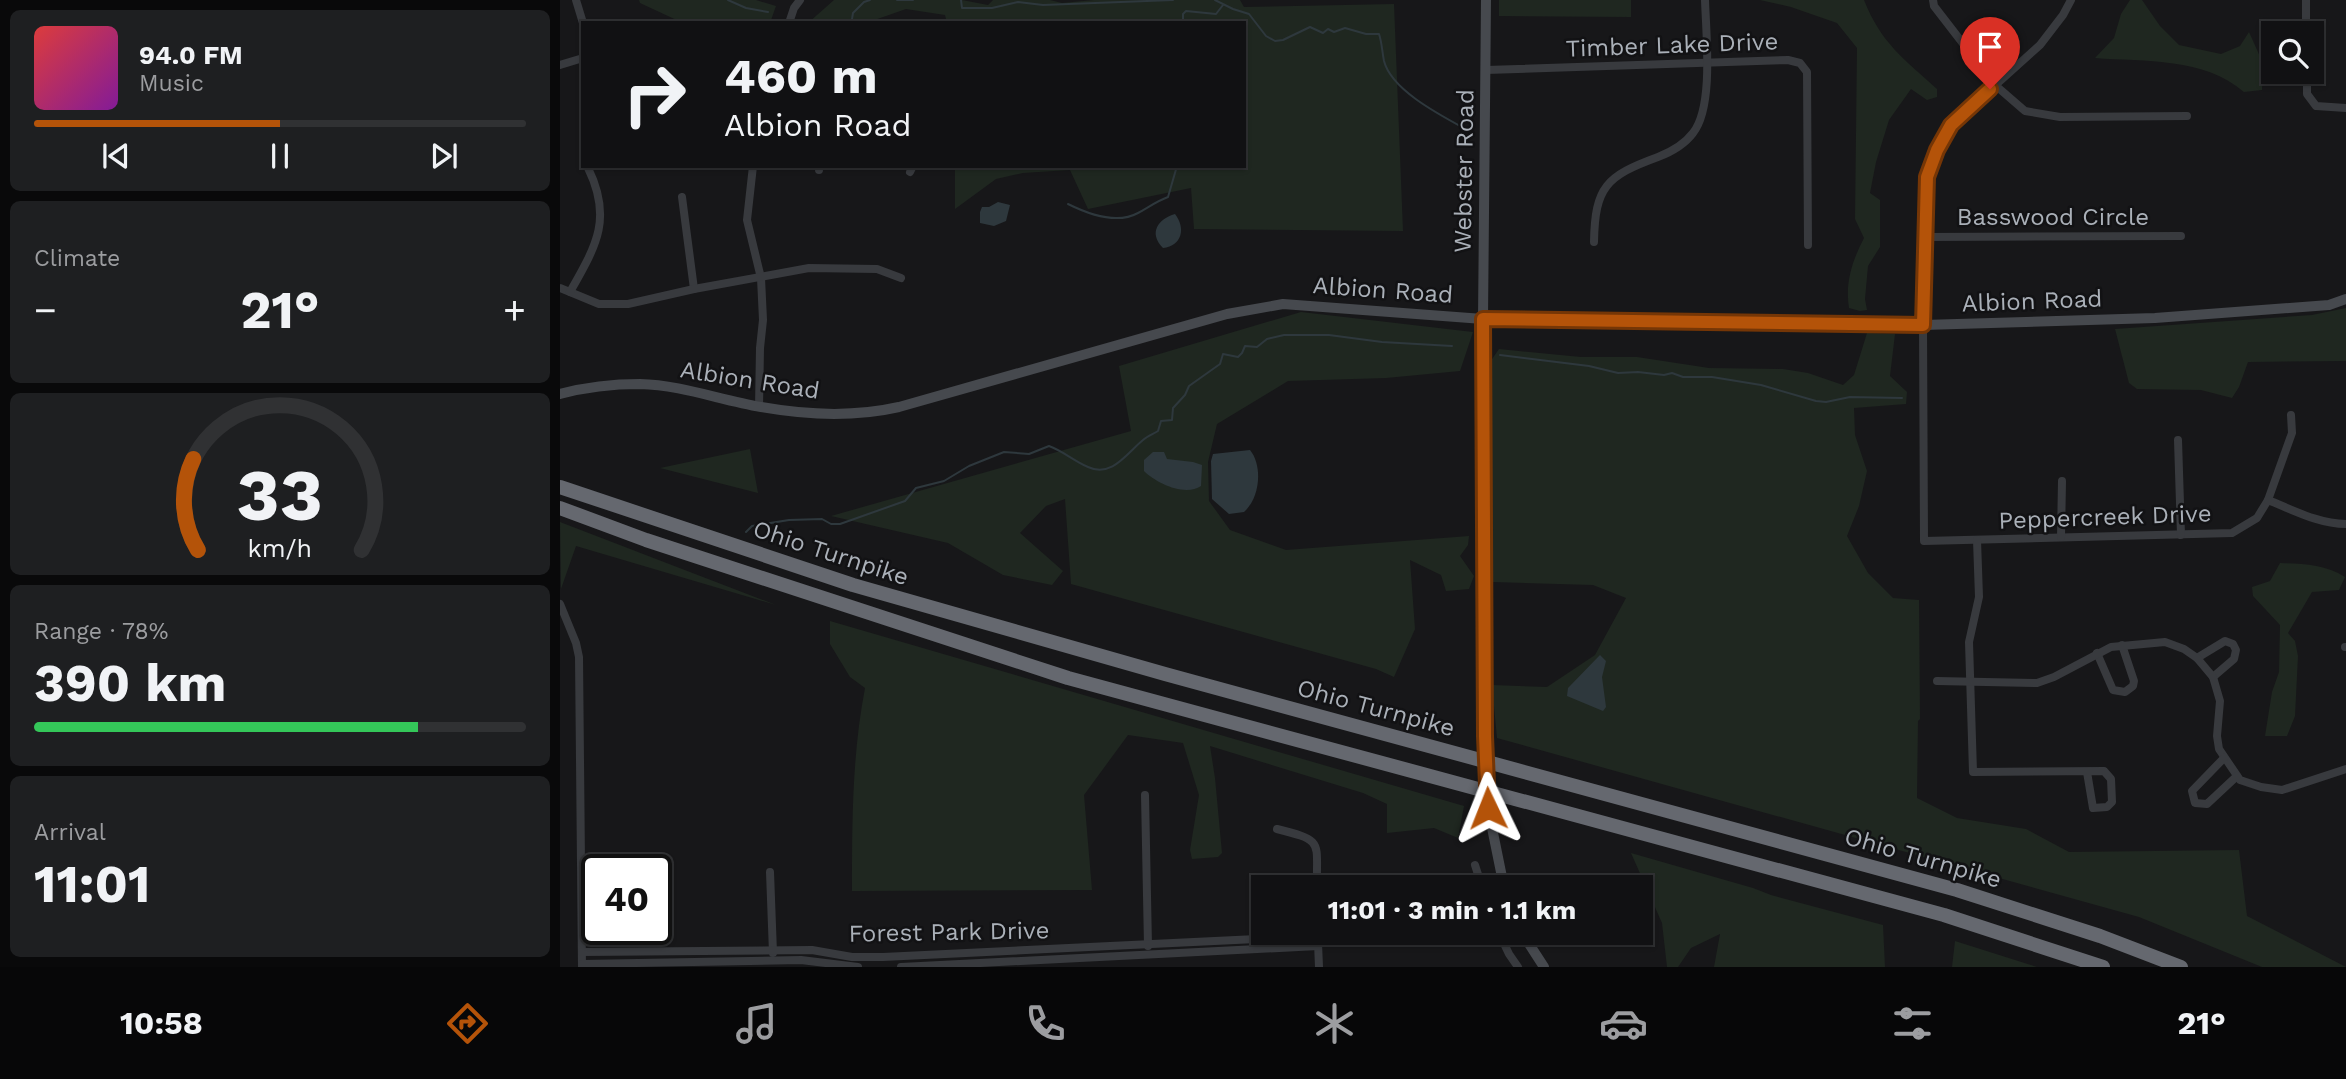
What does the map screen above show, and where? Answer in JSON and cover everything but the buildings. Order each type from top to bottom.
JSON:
[{"type":"highway","name":"Ohio Turnpike","points":[[560,487],[853,586],[1164,674],[1957,890],[2100,936],[2181,967]]},
{"type":"highway","name":"Ohio Turnpike","points":[[560,508],[672,549],[1068,678],[1944,915],[2103,967]]},
{"type":"street","points":[[576,0],[582,21]]},
{"type":"street","points":[[790,21],[800,0]]},
{"type":"street","name":"Webster Road","points":[[1486,0],[1483,319],[1485,736],[1488,808],[1502,875]]},
{"type":"street","points":[[1594,243],[1595,212],[1607,182],[1634,165],[1674,151],[1695,132],[1706,103],[1705,0]]},
{"type":"street","points":[[1933,0],[1934,6],[1995,85],[2025,111],[2060,117],[2187,117]]},
{"type":"street","points":[[1923,325],[1926,237],[1924,203],[1927,177],[1937,150],[1951,125],[2040,45],[2071,0]]},
{"type":"street","points":[[2306,0],[2306,21]]},
{"type":"street","points":[[560,65],[581,59]]},
{"type":"street","name":"Timber Lake Drive","points":[[1486,70],[1788,60],[1800,63],[1807,72],[1808,245]]},
{"type":"street","points":[[2307,84],[2307,94],[2316,106],[2346,108]]},
{"type":"street","points":[[570,292],[592,252],[600,224],[599,190],[588,168]]},
{"type":"street","points":[[753,168],[747,220],[761,278],[763,320],[759,407]]},
{"type":"street","points":[[682,197],[694,289]]},
{"type":"street","name":"Basswood Circle","points":[[1926,237],[2181,236]]},
{"type":"street","points":[[560,288],[599,304],[628,304],[809,268],[877,269],[901,278]]},
{"type":"street","name":"Albion Road","points":[[560,394],[589,387],[641,384],[704,392],[759,407],[861,413],[894,408],[1227,314],[1283,304],[1483,319],[1923,325],[2155,318],[2329,304],[2346,299]]},
{"type":"street","name":"Peppercreek Drive","points":[[1923,325],[1924,541],[2232,533],[2257,518],[2268,500],[2292,433],[2291,415]]},
{"type":"street","points":[[2178,440],[2181,535]]},
{"type":"street","points":[[2061,537],[2062,481]]},
{"type":"street","points":[[2268,500],[2315,519],[2346,524]]},
{"type":"street","points":[[1977,540],[1979,597],[1969,642],[1973,772],[2104,771],[2110,779],[2112,802],[2107,807],[2093,808],[2087,772]]},
{"type":"street","points":[[560,604],[572,631],[579,657],[582,965]]},
{"type":"street","points":[[1937,681],[2037,682],[2054,677],[2111,647],[2165,642],[2184,649],[2197,658],[2213,677],[2220,701],[2217,736],[2219,749],[2240,780],[2282,790],[2346,769]]},
{"type":"street","points":[[2197,658],[2220,642],[2233,644],[2236,650],[2234,659],[2213,677]]},
{"type":"street","points":[[2098,653],[2113,690],[2125,692],[2134,681],[2122,645]]},
{"type":"street","points":[[2224,758],[2192,791],[2195,803],[2207,804],[2237,776]]},
{"type":"street","points":[[1145,795],[1149,955]]},
{"type":"street","points":[[1277,829],[1308,836],[1317,846],[1317,875]]},
{"type":"street","points":[[1475,865],[1478,875]]},
{"type":"street","points":[[771,873],[773,960]]},
{"type":"street","name":"Forest Park Drive","points":[[582,952],[773,949],[812,950],[852,957],[883,957],[1251,940]]},
{"type":"street","name":"Forest Park Drive","points":[[901,967],[1029,963],[1251,945]]},
{"type":"street","points":[[1318,945],[1319,967]]},
{"type":"street","points":[[1505,945],[1518,967]]},
{"type":"street","points":[[1530,945],[1544,967]]},
{"type":"street","points":[[1029,950],[1029,963]]},
{"type":"street","points":[[883,957],[883,967]]},
{"type":"street","name":"Forest Park Drive","points":[[582,965],[802,960],[858,967]]},
{"type":"shaded area","points":[[639,0],[756,0],[776,6],[771,21],[679,21],[640,3]]},
{"type":"shaded area","points":[[834,0],[962,0],[988,5],[993,0],[1050,0],[1062,3],[1094,0],[1240,0],[1244,7],[1394,4],[1403,231],[1194,229],[1191,188],[1088,209],[1070,170],[1023,173],[996,179],[955,209],[955,168],[1246,168],[1246,21],[946,21],[945,15],[906,9],[872,21],[810,21]]},
{"type":"shaded area","points":[[1499,0],[1631,0],[1631,17],[1499,16]]},
{"type":"shaded area","points":[[1760,0],[1864,0],[1886,39],[1937,89],[1937,97],[1927,100],[1911,89],[1889,120],[1870,193],[1880,200],[1880,247],[1868,266],[1865,299],[1867,310],[1849,308],[1848,299],[1850,272],[1864,238],[1855,219],[1857,48],[1837,23],[1791,7]]},
{"type":"shaded area","points":[[2130,0],[2142,0],[2160,26],[2179,45],[2221,54],[2240,46],[2249,32],[2261,59],[2262,90],[2244,92],[2211,72],[2173,63],[2095,58],[2114,38],[2121,14]]},
{"type":"shaded area","points":[[998,202],[1010,205],[1006,221],[994,226],[980,223],[982,207]]},
{"type":"shaded area","points":[[1175,214],[1180,225],[1180,236],[1174,244],[1163,248],[1156,237],[1157,227],[1164,219]]},
{"type":"shaded area","points":[[2346,308],[2346,361],[2248,362],[2232,398],[2201,390],[2137,389],[2129,383],[2115,329],[2312,315]]},
{"type":"shaded area","points":[[1301,312],[1473,332],[1460,371],[1386,378],[1288,381],[1217,424],[1208,462],[1209,501],[1230,530],[1286,550],[1469,536],[1468,545],[1460,556],[1474,576],[1469,589],[1446,591],[1441,575],[1410,560],[1415,629],[1394,677],[1376,669],[1071,584],[1065,499],[1046,506],[1020,533],[1063,571],[1052,585],[1003,575],[948,543],[831,516],[1131,431],[1119,366]]},
{"type":"shaded area","points":[[1867,333],[1895,334],[1890,376],[1907,392],[1906,404],[1854,408],[1855,435],[1867,471],[1859,506],[1847,536],[1868,573],[1893,598],[1919,600],[1920,719],[1917,798],[1957,818],[2026,829],[2069,852],[2239,850],[2247,916],[2346,967],[2262,967],[2139,917],[1497,738],[1492,685],[1547,687],[1595,655],[1626,598],[1593,585],[1493,582],[1490,362],[1499,349],[1581,357],[1637,357],[1709,368],[1783,369],[1808,373],[1843,385],[1854,375]]},
{"type":"shaded area","points":[[750,449],[758,493],[660,468]]},
{"type":"shaded area","points":[[1250,450],[1258,473],[1254,499],[1244,512],[1229,514],[1212,499],[1213,454]]},
{"type":"shaded area","points":[[1153,452],[1164,452],[1167,459],[1202,465],[1201,486],[1179,489],[1149,476],[1144,471],[1144,460]]},
{"type":"shaded area","points":[[560,522],[776,605],[576,546],[561,589]]},
{"type":"shaded area","points":[[2280,563],[2322,567],[2345,577],[2339,590],[2312,592],[2288,633],[2295,641],[2298,656],[2295,716],[2287,736],[2265,736],[2272,692],[2279,672],[2280,625],[2253,596],[2252,587],[2270,581]]},
{"type":"shaded area","points":[[830,621],[1464,806],[1458,838],[1434,828],[1387,833],[1387,804],[1363,793],[1210,746],[1222,853],[1218,857],[1192,859],[1190,850],[1199,795],[1183,743],[1128,735],[1084,795],[1092,890],[852,891],[855,764],[865,688],[850,677],[830,644]]},
{"type":"shaded area","points":[[1600,655],[1606,661],[1602,677],[1606,707],[1603,711],[1567,696],[1568,688]]},
{"type":"shaded area","points":[[1631,853],[1883,925],[1885,967],[1714,967],[1720,934],[1691,948],[1678,967],[1667,967],[1662,923],[1653,903],[1653,875],[1641,875]]},
{"type":"shaded area","points":[[1955,941],[2037,967],[1952,967]]},
{"type":"waterway","points":[[728,0],[746,8],[768,12]]},
{"type":"waterway","points":[[850,21],[853,13],[870,0]]},
{"type":"waterway","points":[[897,0],[913,0]]},
{"type":"waterway","points":[[961,0],[962,8],[992,8],[1018,2],[1043,5],[1173,0]]},
{"type":"waterway","points":[[1215,0],[1249,14],[1266,36],[1275,41],[1310,27],[1323,33],[1328,29],[1334,32],[1345,28],[1366,34],[1379,34],[1384,61],[1397,83],[1421,103],[1473,133]]},
{"type":"waterway","points":[[1183,21],[1186,11],[1216,14],[1223,5]]},
{"type":"waterway","points":[[1068,204],[1102,217],[1129,216],[1168,197],[1176,168]]},
{"type":"waterway","points":[[746,532],[752,526],[789,520],[822,519],[831,524],[840,524],[905,501],[916,488],[944,481],[969,466],[1004,452],[1029,454],[1049,446],[1088,467],[1097,470],[1112,467],[1158,431],[1161,421],[1172,420],[1173,408],[1189,386],[1220,364],[1223,354],[1238,357],[1245,346],[1257,347],[1267,339],[1284,335],[1329,335],[1382,342],[1452,346]]},
{"type":"waterway","points":[[1500,355],[1589,366],[1618,373],[1672,373],[1683,377],[1712,377],[1761,385],[1816,401],[1826,402],[1850,397],[1902,398]]},
{"type":"route","points":[[1488,808],[1485,736],[1483,319],[1923,325],[1926,237],[1924,203],[1927,177],[1937,150],[1951,125],[1990,89]]}]
